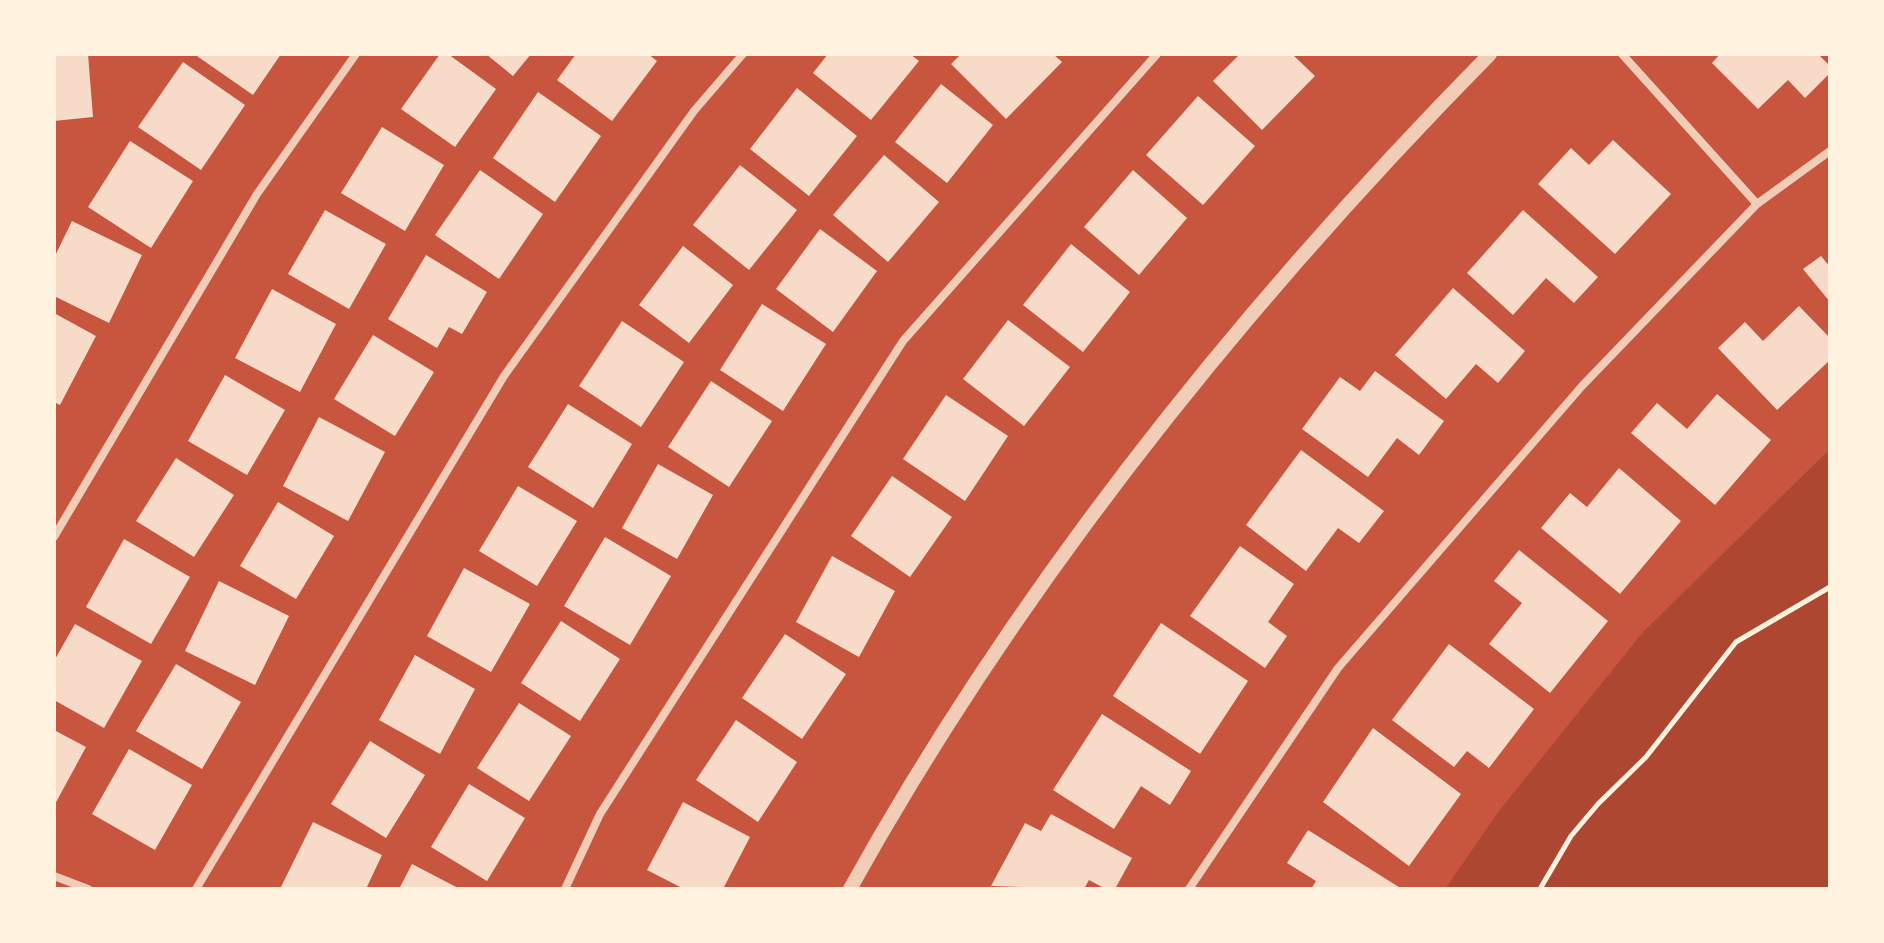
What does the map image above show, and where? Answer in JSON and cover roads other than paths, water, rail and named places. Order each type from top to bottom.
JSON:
[{"type":"street","points":[[54,537],[257,194],[356,54]]},
{"type":"street","points":[[196,889],[504,376],[694,111],[743,54]]},
{"type":"street","points":[[565,889],[600,814],[903,341],[1157,54]]},
{"type":"street","points":[[850,889],[918,770],[1076,532],[1164,419],[1301,259],[1417,128],[1490,54]]},
{"type":"street","points":[[1622,54],[1757,204]]},
{"type":"street","points":[[1189,889],[1338,668],[1582,386],[1757,204],[1830,151]]},
{"type":"street","points":[[54,876],[88,889]]}]
